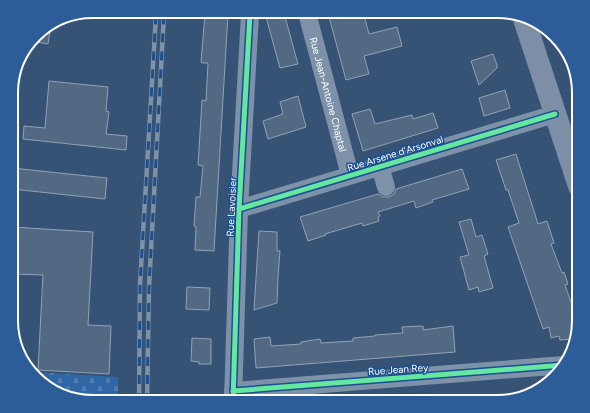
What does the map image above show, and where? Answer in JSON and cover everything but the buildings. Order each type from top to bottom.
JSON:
[{"type":"main road","points":[[525,24],[572,165]]},
{"type":"street","name":"Rue Lavoisier","points":[[233,395],[239,209],[250,18]]},
{"type":"street","name":"Rue Jean-Antoine Chaptal","points":[[308,18],[350,175]]},
{"type":"street","name":"Rue Arsene d'Arsonval","points":[[239,209],[555,114]]},
{"type":"street","points":[[380,166],[386,187]]},
{"type":"street","name":"Rue Jean Rey","points":[[253,395],[556,366]]},
{"type":"green space","points":[[40,372],[118,377],[118,395],[88,395],[79,394],[60,387],[47,379]]},
{"type":"railway","points":[[139,395],[140,285],[156,18]]},
{"type":"railway","points":[[147,395],[149,287],[164,18]]},
{"type":"cycle path","points":[[233,395],[239,209],[250,18]]},
{"type":"cycle path","points":[[239,209],[555,114]]},
{"type":"cycle path","points":[[233,391],[556,366]]}]
